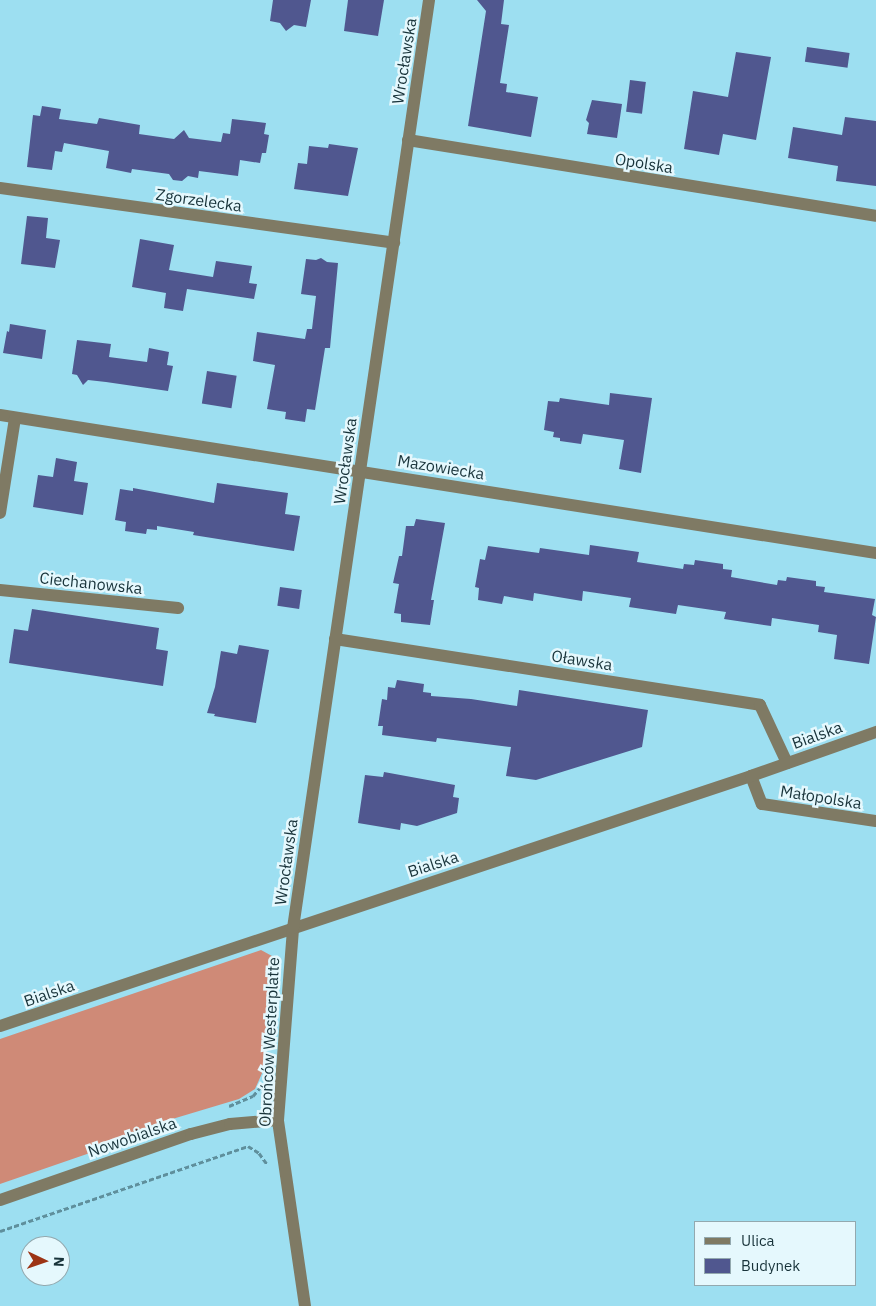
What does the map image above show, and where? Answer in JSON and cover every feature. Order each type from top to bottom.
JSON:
[{"type":"street","name":"Wrocławska","points":[[293,928],[429,0]]},
{"type":"street","name":"Opolska","points":[[408,140],[876,216]]},
{"type":"street","name":"Zgorzelecka","points":[[0,188],[394,243]]},
{"type":"street","name":"Mazowiecka","points":[[0,415],[360,470],[876,553]]},
{"type":"street","points":[[0,513],[15,418]]},
{"type":"street","name":"Ciechanowska","points":[[0,590],[178,608]]},
{"type":"street","name":"Oławska","points":[[335,638],[760,705],[787,763]]},
{"type":"street","name":"Bialska","points":[[0,1026],[751,776],[876,732]]},
{"type":"street","name":"Małopolska","points":[[751,776],[762,804],[876,821]]},
{"type":"street","name":"Obrońców Westerplatte","points":[[293,928],[278,1120],[305,1306]]},
{"type":"street","name":"Nowobialska","points":[[0,1200],[190,1134],[230,1124],[278,1120]]},
{"type":"path","points":[[0,1231],[248,1146],[259,1153],[268,1167]]},
{"type":"shaded area","points":[[261,950],[272,956],[263,1071],[255,1089],[239,1099],[149,1126],[145,1134],[0,1184],[0,1039]]},
{"type":"building","points":[[273,0],[311,0],[306,27],[294,25],[286,31],[280,23],[270,21]]},
{"type":"building","points":[[348,0],[384,0],[378,36],[344,31]]},
{"type":"building","points":[[477,0],[504,0],[501,24],[509,25],[500,83],[507,84],[506,92],[538,97],[531,137],[468,126],[486,11]]},
{"type":"building","points":[[807,47],[850,53],[847,68],[805,62]]},
{"type":"building","points":[[736,52],[771,57],[756,140],[723,134],[719,155],[684,149],[693,91],[728,97]]},
{"type":"building","points":[[630,80],[646,82],[642,114],[626,112]]},
{"type":"building","points":[[592,100],[622,104],[617,138],[587,134],[589,123],[586,120]]},
{"type":"building","points":[[42,106],[61,109],[59,119],[97,124],[99,118],[140,125],[139,134],[174,139],[184,130],[189,138],[221,142],[223,133],[230,134],[232,119],[266,123],[264,134],[269,135],[266,153],[262,153],[260,163],[240,160],[238,176],[199,171],[198,178],[188,176],[182,181],[173,180],[169,174],[132,169],[131,173],[106,168],[109,151],[64,143],[62,152],[55,151],[52,170],[27,167],[33,115],[40,116]]},
{"type":"building","points":[[845,117],[876,121],[876,186],[836,181],[838,166],[788,158],[793,127],[842,135]]},
{"type":"building","points":[[329,144],[358,148],[348,196],[294,189],[298,163],[307,164],[309,146],[328,148]]},
{"type":"building","points":[[27,216],[48,218],[46,238],[60,240],[55,268],[21,264]]},
{"type":"building","points":[[140,239],[174,245],[169,270],[213,277],[216,261],[252,266],[249,283],[257,284],[254,299],[187,289],[183,311],[164,308],[166,293],[132,287]]},
{"type":"building","points":[[321,258],[327,262],[338,263],[330,348],[325,348],[315,410],[307,409],[305,422],[285,419],[286,412],[267,409],[275,365],[253,361],[257,332],[305,339],[307,329],[312,329],[316,296],[301,294],[306,259],[316,260]]},
{"type":"building","points":[[10,324],[46,330],[42,359],[3,353]]},
{"type":"building","points":[[77,340],[111,344],[109,357],[147,362],[149,348],[169,352],[167,365],[173,366],[168,391],[88,380],[83,385],[77,375],[72,374]]},
{"type":"building","points":[[207,371],[237,376],[231,408],[202,404]]},
{"type":"building","points":[[610,393],[652,398],[641,473],[619,469],[624,440],[583,434],[581,444],[560,441],[560,438],[553,437],[554,432],[544,430],[548,401],[559,402],[560,398],[609,405]]},
{"type":"building","points":[[56,458],[77,462],[74,481],[88,483],[83,515],[33,507],[38,475],[53,477]]},
{"type":"building","points":[[217,483],[288,493],[285,514],[300,516],[294,551],[193,535],[194,532],[157,526],[157,530],[147,529],[146,534],[125,531],[126,522],[115,520],[120,489],[133,491],[133,488],[214,503]]},
{"type":"building","points":[[416,519],[445,523],[431,600],[434,600],[430,625],[401,622],[401,614],[394,613],[399,584],[393,583],[399,556],[402,556],[406,526],[414,526]]},
{"type":"building","points":[[590,545],[639,552],[637,562],[683,569],[684,564],[694,565],[695,560],[723,564],[723,569],[732,570],[731,577],[777,585],[778,580],[786,581],[787,577],[816,581],[816,586],[825,587],[824,592],[875,599],[872,615],[876,617],[869,664],[834,659],[837,635],[818,632],[819,625],[772,618],[771,626],[724,619],[726,612],[678,605],[676,614],[629,607],[631,598],[583,591],[582,601],[534,593],[533,601],[504,596],[502,604],[478,600],[479,588],[475,587],[480,559],[485,560],[488,546],[539,553],[540,548],[589,555]]},
{"type":"building","points":[[280,587],[302,590],[299,609],[277,606]]},
{"type":"building","points":[[32,609],[159,628],[156,649],[168,651],[163,686],[9,663],[14,629],[28,631]]},
{"type":"building","points":[[239,645],[269,650],[256,723],[214,716],[215,714],[207,713],[215,687],[221,651],[237,654]]},
{"type":"building","points":[[397,680],[424,684],[423,692],[431,693],[431,696],[471,699],[517,706],[519,690],[648,710],[642,747],[536,780],[506,776],[511,747],[437,738],[436,742],[382,735],[383,726],[378,726],[382,699],[387,700],[388,687],[395,688]]},
{"type":"building","points":[[384,772],[455,785],[453,797],[459,798],[457,813],[417,826],[401,823],[400,830],[358,823],[365,775],[383,777]]}]
